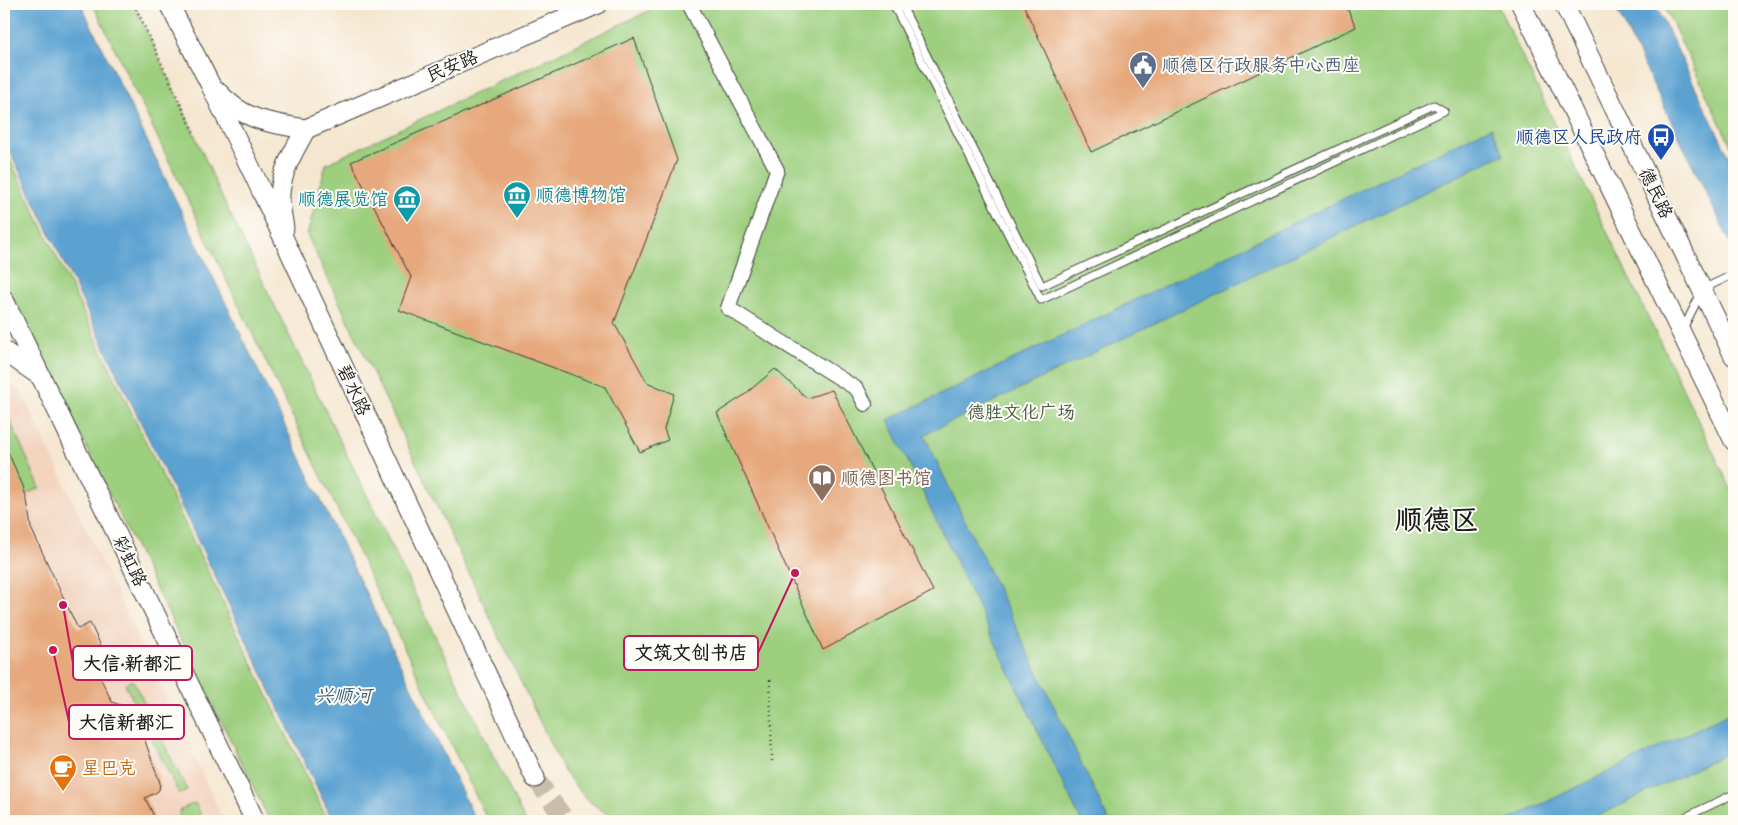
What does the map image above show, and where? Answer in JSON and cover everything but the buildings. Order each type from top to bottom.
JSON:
[{"type":"main road","name":"碧水路","points":[[169,4],[210,84],[287,246],[535,778]]},
{"type":"main road","name":"民安路","points":[[306,129],[598,4]]},
{"type":"main road","points":[[1522,4],[1734,439]]},
{"type":"main road","name":"德民路","points":[[1564,4],[1734,356]]},
{"type":"main road","points":[[210,84],[229,104],[261,121],[306,129],[288,161],[280,194],[287,246]]},
{"type":"main road","name":"彩虹路","points":[[4,300],[255,821]]},
{"type":"main road","points":[[4,352],[41,377]]},
{"type":"street","points":[[689,4],[777,170],[728,308],[857,389],[865,404]]},
{"type":"lane","points":[[893,4],[1041,300],[1444,111],[1434,105],[1042,286],[901,4]]},
{"type":"lane","points":[[1681,332],[1703,290],[1734,274]]},
{"type":"lane","points":[[1677,821],[1734,794]]},
{"type":"path","points":[[134,4],[194,132]]},
{"type":"path","points":[[770,680],[772,761]]},
{"type":"shaded area","points":[[4,383],[20,389],[224,821],[4,821]]},
{"type":"green space","points":[[93,4],[134,4],[220,193],[525,821],[488,821]]},
{"type":"green space","name":"德胜文化广场","points":[[663,4],[1497,4],[1734,495],[1734,821],[617,821],[586,799],[563,770],[307,235],[326,164]]},
{"type":"green space","points":[[1663,4],[1734,4],[1734,152]]},
{"type":"green space","points":[[4,147],[328,821],[270,821],[4,279]]},
{"type":"green space","points":[[5,409],[40,488],[24,495],[4,449]]},
{"type":"green space","points":[[133,680],[187,790],[179,794],[125,684]]},
{"type":"green space","points":[[195,803],[204,821],[177,821],[181,809]]},
{"type":"water","name":"兴顺河","points":[[4,4],[81,4],[476,821],[333,821],[4,139]]},
{"type":"water","points":[[1614,4],[1655,4],[1734,167],[1734,250]]},
{"type":"water","points":[[1491,127],[1504,154],[924,435],[1109,821],[1081,821],[888,420]]},
{"type":"water","points":[[1734,711],[1734,750],[1588,821],[1507,821]]},
{"type":"tunnel","points":[[535,778],[566,821]]},
{"type":"place","name":"顺德区行政服务中心西座","points":[[1143,89]]},
{"type":"place","name":"顺德区人民政府","points":[[1661,161]]},
{"type":"place","name":"顺德博物馆","points":[[517,219]]},
{"type":"place","name":"顺德展览馆","points":[[407,223]]},
{"type":"place","name":"顺德图书馆","points":[[822,502]]},
{"type":"place","name":"文筑文创书店","points":[[795,573]]},
{"type":"place","name":"大信·新都汇","points":[[63,605]]},
{"type":"place","name":"大信新都汇","points":[[53,650]]},
{"type":"place","name":"星巴克","points":[[63,792]]},
{"type":"district","name":"顺德区","points":[[1437,519]]}]
